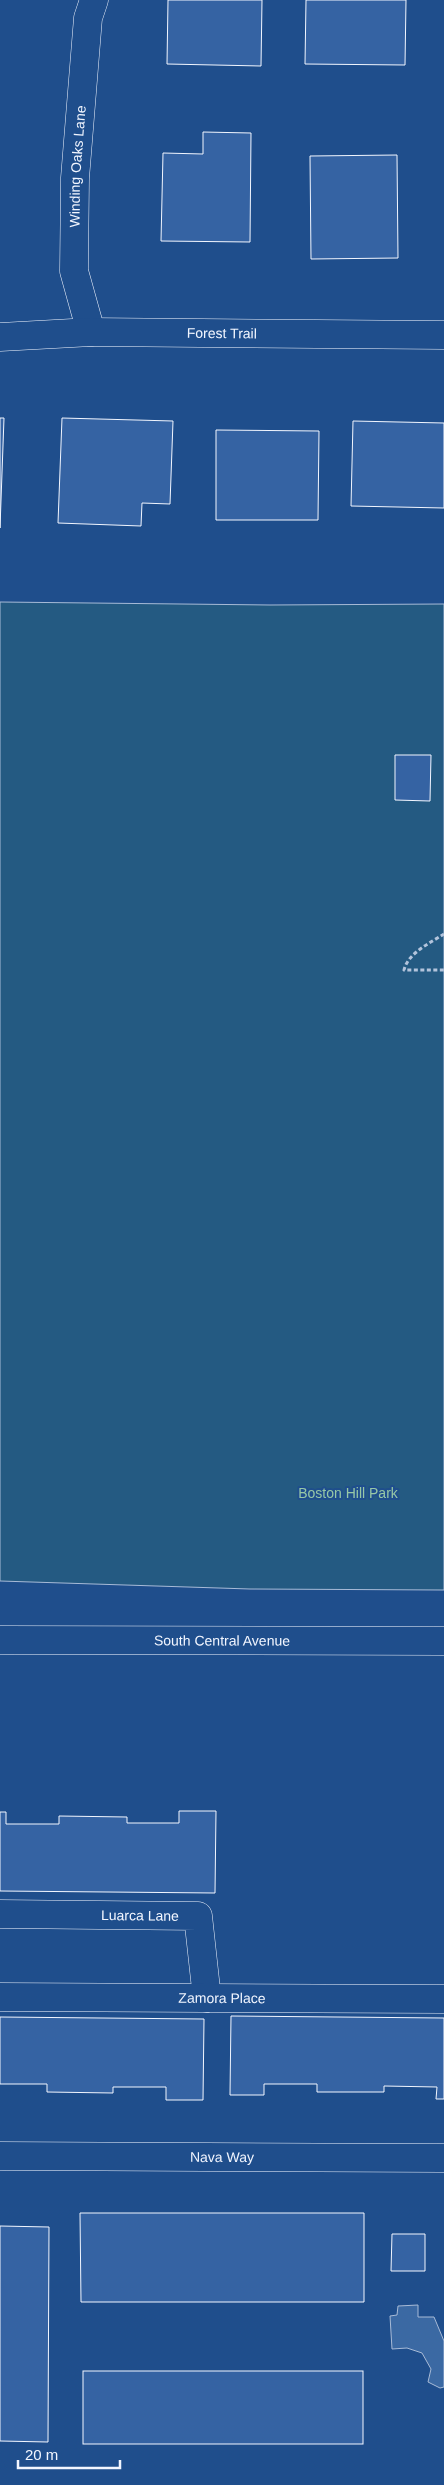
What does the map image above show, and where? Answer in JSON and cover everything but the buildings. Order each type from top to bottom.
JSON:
[{"type":"street","name":"Winding Oaks Lane","points":[[91,332],[74,271],[74,252],[75,178],[88,18],[94,0]]},
{"type":"street","name":"Forest Trail","points":[[0,337],[91,332],[444,335]]},
{"type":"street","name":"South Central Avenue","points":[[0,1640],[444,1641]]},
{"type":"street","name":"Luarca Lane","points":[[0,1914],[198,1916],[207,1998]]},
{"type":"street","name":"Zamora Place","points":[[0,1997],[444,1999]]},
{"type":"street","name":"Nava Way","points":[[0,2156],[444,2158]]},
{"type":"path","points":[[444,934],[415,954],[406,963],[404,970],[444,970]]},
{"type":"green space","name":"Boston Hill Park","points":[[0,602],[270,605],[444,604],[444,1590],[250,1589],[0,1581]]},
{"type":"shaded area","points":[[418,2305],[418,2317],[434,2317],[444,2341],[444,2387],[440,2388],[428,2382],[431,2369],[422,2353],[407,2348],[392,2349],[390,2316],[397,2315],[398,2306]]}]
